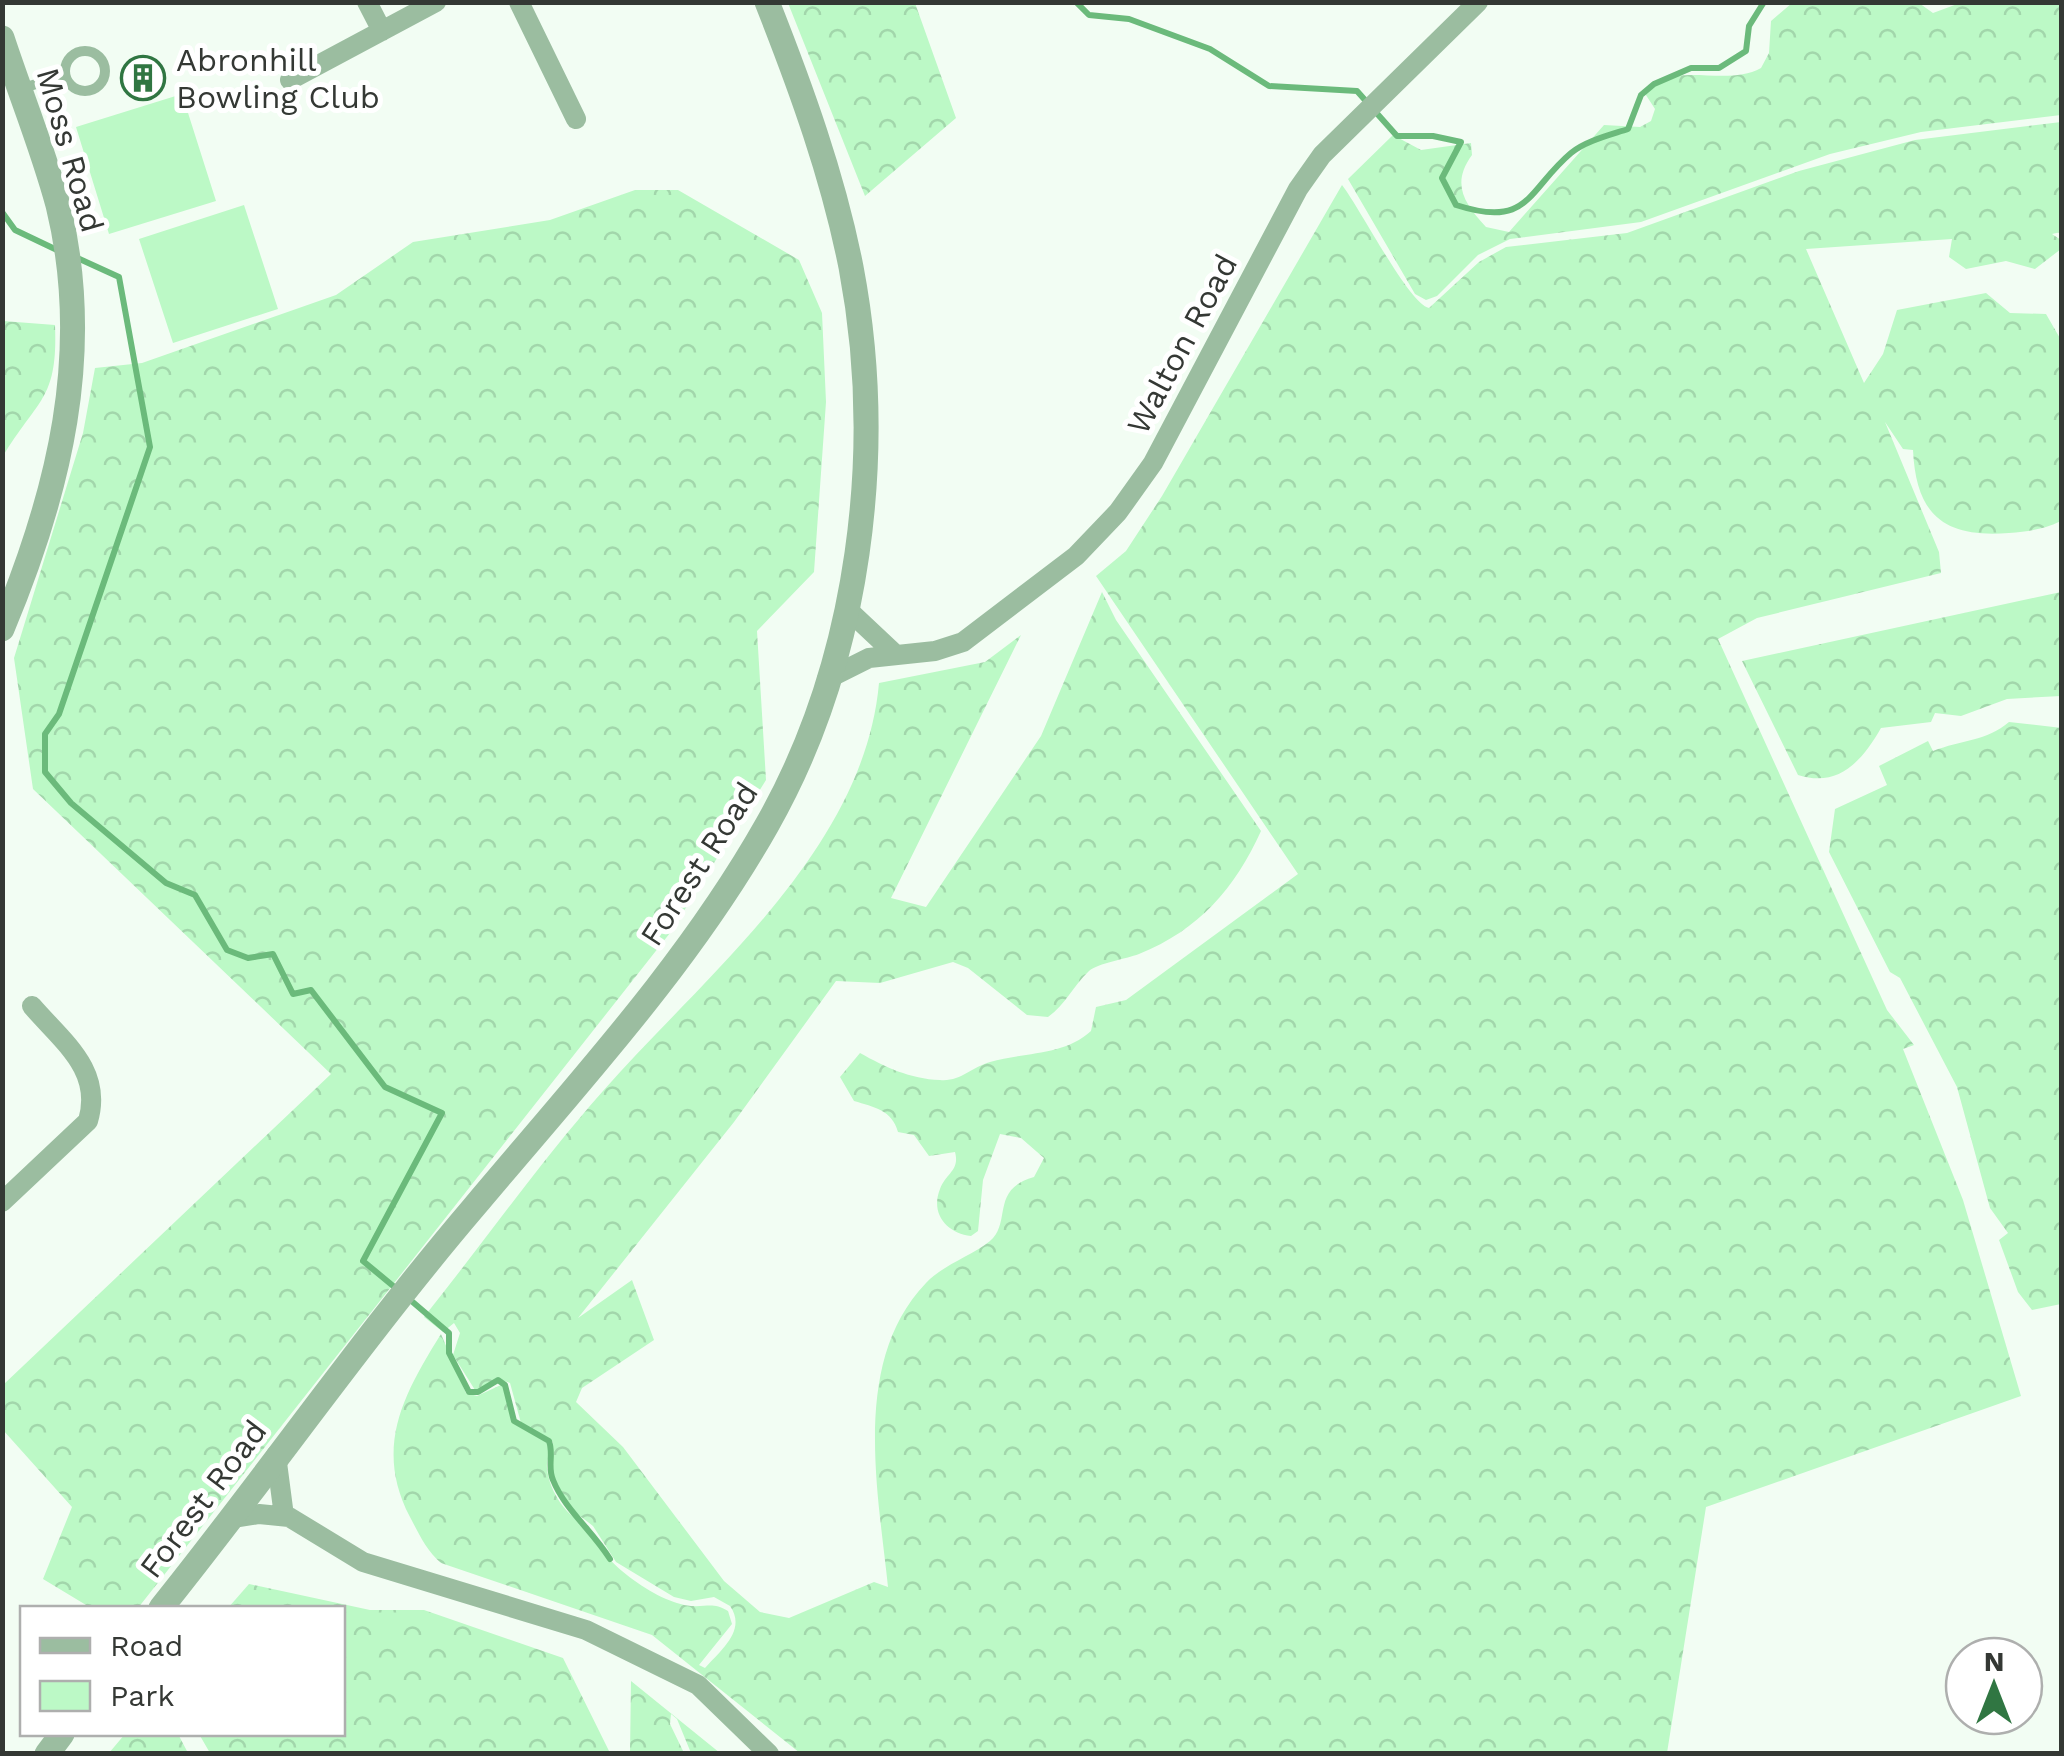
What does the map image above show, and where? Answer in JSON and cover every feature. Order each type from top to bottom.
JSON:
[{"type":"street","points":[[368,2],[382,31]]},
{"type":"street","points":[[290,80],[436,2]]},
{"type":"street","points":[[518,2],[576,120]]},
{"type":"street","name":"Forest Road","points":[[163,1606],[234,1518],[276,1455],[678,960],[770,820],[809,736],[846,608],[859,529],[865,439],[857,304],[842,223],[817,135],[767,2]]},
{"type":"street","name":"Walton Road","points":[[827,679],[858,661],[936,651],[963,642],[1076,556],[1118,512],[1153,464],[1298,188],[1322,155],[1478,2]]},
{"type":"street","name":"Moss Road","points":[[2,38],[58,204],[75,316],[66,426],[2,629]]},
{"type":"street","points":[[846,608],[895,654]]},
{"type":"street","points":[[2,1202],[88,1121],[92,1107],[92,1081],[86,1068],[32,1006]]},
{"type":"street","points":[[276,1455],[284,1516]]},
{"type":"street","points":[[234,1518],[284,1516],[363,1562],[586,1630],[698,1685],[769,1754]]},
{"type":"lane","points":[[19,89],[65,75]]},
{"type":"green space","points":[[788,3],[915,3],[956,118],[865,196]]},
{"type":"green space","points":[[1792,3],[1919,3],[1933,13],[1960,3],[2061,3],[2061,115],[1921,132],[1830,154],[1641,222],[1510,239],[1478,255],[1437,296],[1426,300],[1415,294],[1348,179],[1393,135],[1421,150],[1471,143],[1472,155],[1461,184],[1466,201],[1486,227],[1509,232],[1604,125],[1640,127],[1651,121],[1655,109],[1644,92],[1656,82],[1684,75],[1732,76],[1761,68],[1769,53],[1771,21]]},
{"type":"green space","points":[[182,94],[216,201],[109,234],[76,127]]},
{"type":"green space","points":[[2061,122],[2061,232],[2052,234],[2061,240],[2061,249],[2035,269],[2006,261],[1966,269],[1949,257],[1952,239],[1806,249],[1864,383],[1883,354],[1897,310],[1986,293],[2010,313],[2046,314],[2061,340],[2061,521],[2041,528],[1987,534],[1951,526],[1928,507],[1915,473],[1913,450],[1903,449],[1885,422],[1939,552],[1941,573],[1757,618],[1718,639],[1887,1010],[1914,1045],[1903,1049],[1963,1200],[2021,1396],[1706,1507],[1667,1753],[800,1753],[652,1635],[441,1563],[436,1558],[420,1536],[399,1492],[394,1445],[405,1401],[441,1334],[466,1393],[477,1396],[503,1384],[513,1422],[549,1444],[547,1468],[556,1495],[567,1511],[589,1526],[594,1539],[615,1565],[662,1597],[728,1611],[732,1624],[699,1665],[705,1668],[730,1639],[736,1623],[730,1606],[714,1597],[691,1601],[674,1597],[616,1562],[593,1526],[571,1509],[553,1478],[553,1442],[521,1423],[510,1383],[496,1378],[483,1389],[475,1390],[453,1355],[460,1333],[454,1323],[443,1332],[424,1317],[580,1118],[732,955],[812,855],[844,801],[867,744],[879,683],[985,662],[1021,635],[891,898],[926,907],[1041,736],[1102,592],[1116,620],[1261,831],[1227,889],[1180,933],[1139,954],[1093,968],[1048,1017],[1027,1015],[968,968],[953,962],[880,983],[836,981],[734,1122],[578,1318],[632,1280],[654,1340],[582,1388],[576,1402],[623,1447],[724,1581],[760,1612],[789,1618],[874,1582],[888,1587],[875,1428],[878,1388],[887,1350],[902,1314],[926,1283],[990,1241],[1012,1189],[1034,1177],[1044,1158],[1021,1138],[1000,1134],[983,1180],[978,1231],[971,1236],[962,1234],[943,1221],[937,1206],[940,1189],[956,1164],[955,1152],[929,1156],[914,1135],[898,1132],[887,1114],[854,1101],[840,1077],[860,1053],[908,1075],[947,1080],[990,1062],[1069,1045],[1091,1031],[1096,1007],[1126,1000],[1298,874],[1096,576],[1126,551],[1162,496],[1342,185],[1397,273],[1420,303],[1429,308],[1479,262],[1506,247],[1627,233],[1799,171],[1915,140]]},
{"type":"green space","points":[[635,190],[678,190],[799,260],[822,313],[826,402],[814,572],[757,631],[766,780],[670,933],[140,1606],[88,1606],[43,1579],[72,1507],[3,1430],[3,1385],[331,1074],[33,789],[14,658],[83,433],[95,368],[142,363],[336,295],[413,242],[550,220]]},
{"type":"green space","points":[[244,205],[278,309],[173,343],[139,239]]},
{"type":"green space","points":[[3,321],[55,325],[55,350],[43,397],[3,456]]},
{"type":"green space","points":[[2061,592],[2061,696],[2007,699],[1961,716],[1935,713],[1931,722],[1881,728],[1857,761],[1826,778],[1798,775],[1742,661]]},
{"type":"green space","points":[[2009,722],[2062,728],[2061,1304],[2032,1310],[2018,1292],[1999,1240],[2008,1233],[1990,1208],[1957,1087],[1900,978],[1890,972],[1829,852],[1835,809],[1887,785],[1879,766],[1928,741],[1933,751],[1983,737]]},
{"type":"green space","points":[[249,1584],[370,1610],[424,1610],[563,1658],[610,1753],[210,1753],[200,1736],[345,1736],[345,1606],[230,1606]]},
{"type":"green space","points":[[631,1681],[720,1753],[691,1753],[677,1719],[671,1714],[670,1724],[684,1753],[630,1753]]},
{"type":"green space","points":[[123,1736],[179,1736],[188,1753],[109,1753]]},
{"type":"waterway","points":[[1076,2],[1089,15],[1129,19],[1210,49],[1269,86],[1357,91],[1397,136],[1433,136],[1461,142],[1442,178],[1456,205],[1499,212],[1525,202],[1577,149],[1628,129],[1641,95],[1654,84],[1691,68],[1719,68],[1746,51],[1749,26],[1764,2]]},
{"type":"waterway","points":[[2,212],[15,230],[57,250]]},
{"type":"waterway","points":[[73,256],[119,277],[150,447],[59,714],[45,734],[45,772],[71,803],[166,883],[195,895],[227,950],[248,958],[273,954],[293,994],[311,990],[385,1087],[442,1113],[363,1261],[398,1290]]},
{"type":"waterway","points":[[408,1298],[449,1333],[449,1353],[469,1392],[478,1392],[498,1380],[505,1385],[514,1421],[549,1441],[551,1475],[558,1491],[610,1559]]},
{"type":"place","name":"Abronhill Bowling Club","points":[[143,78]]}]
